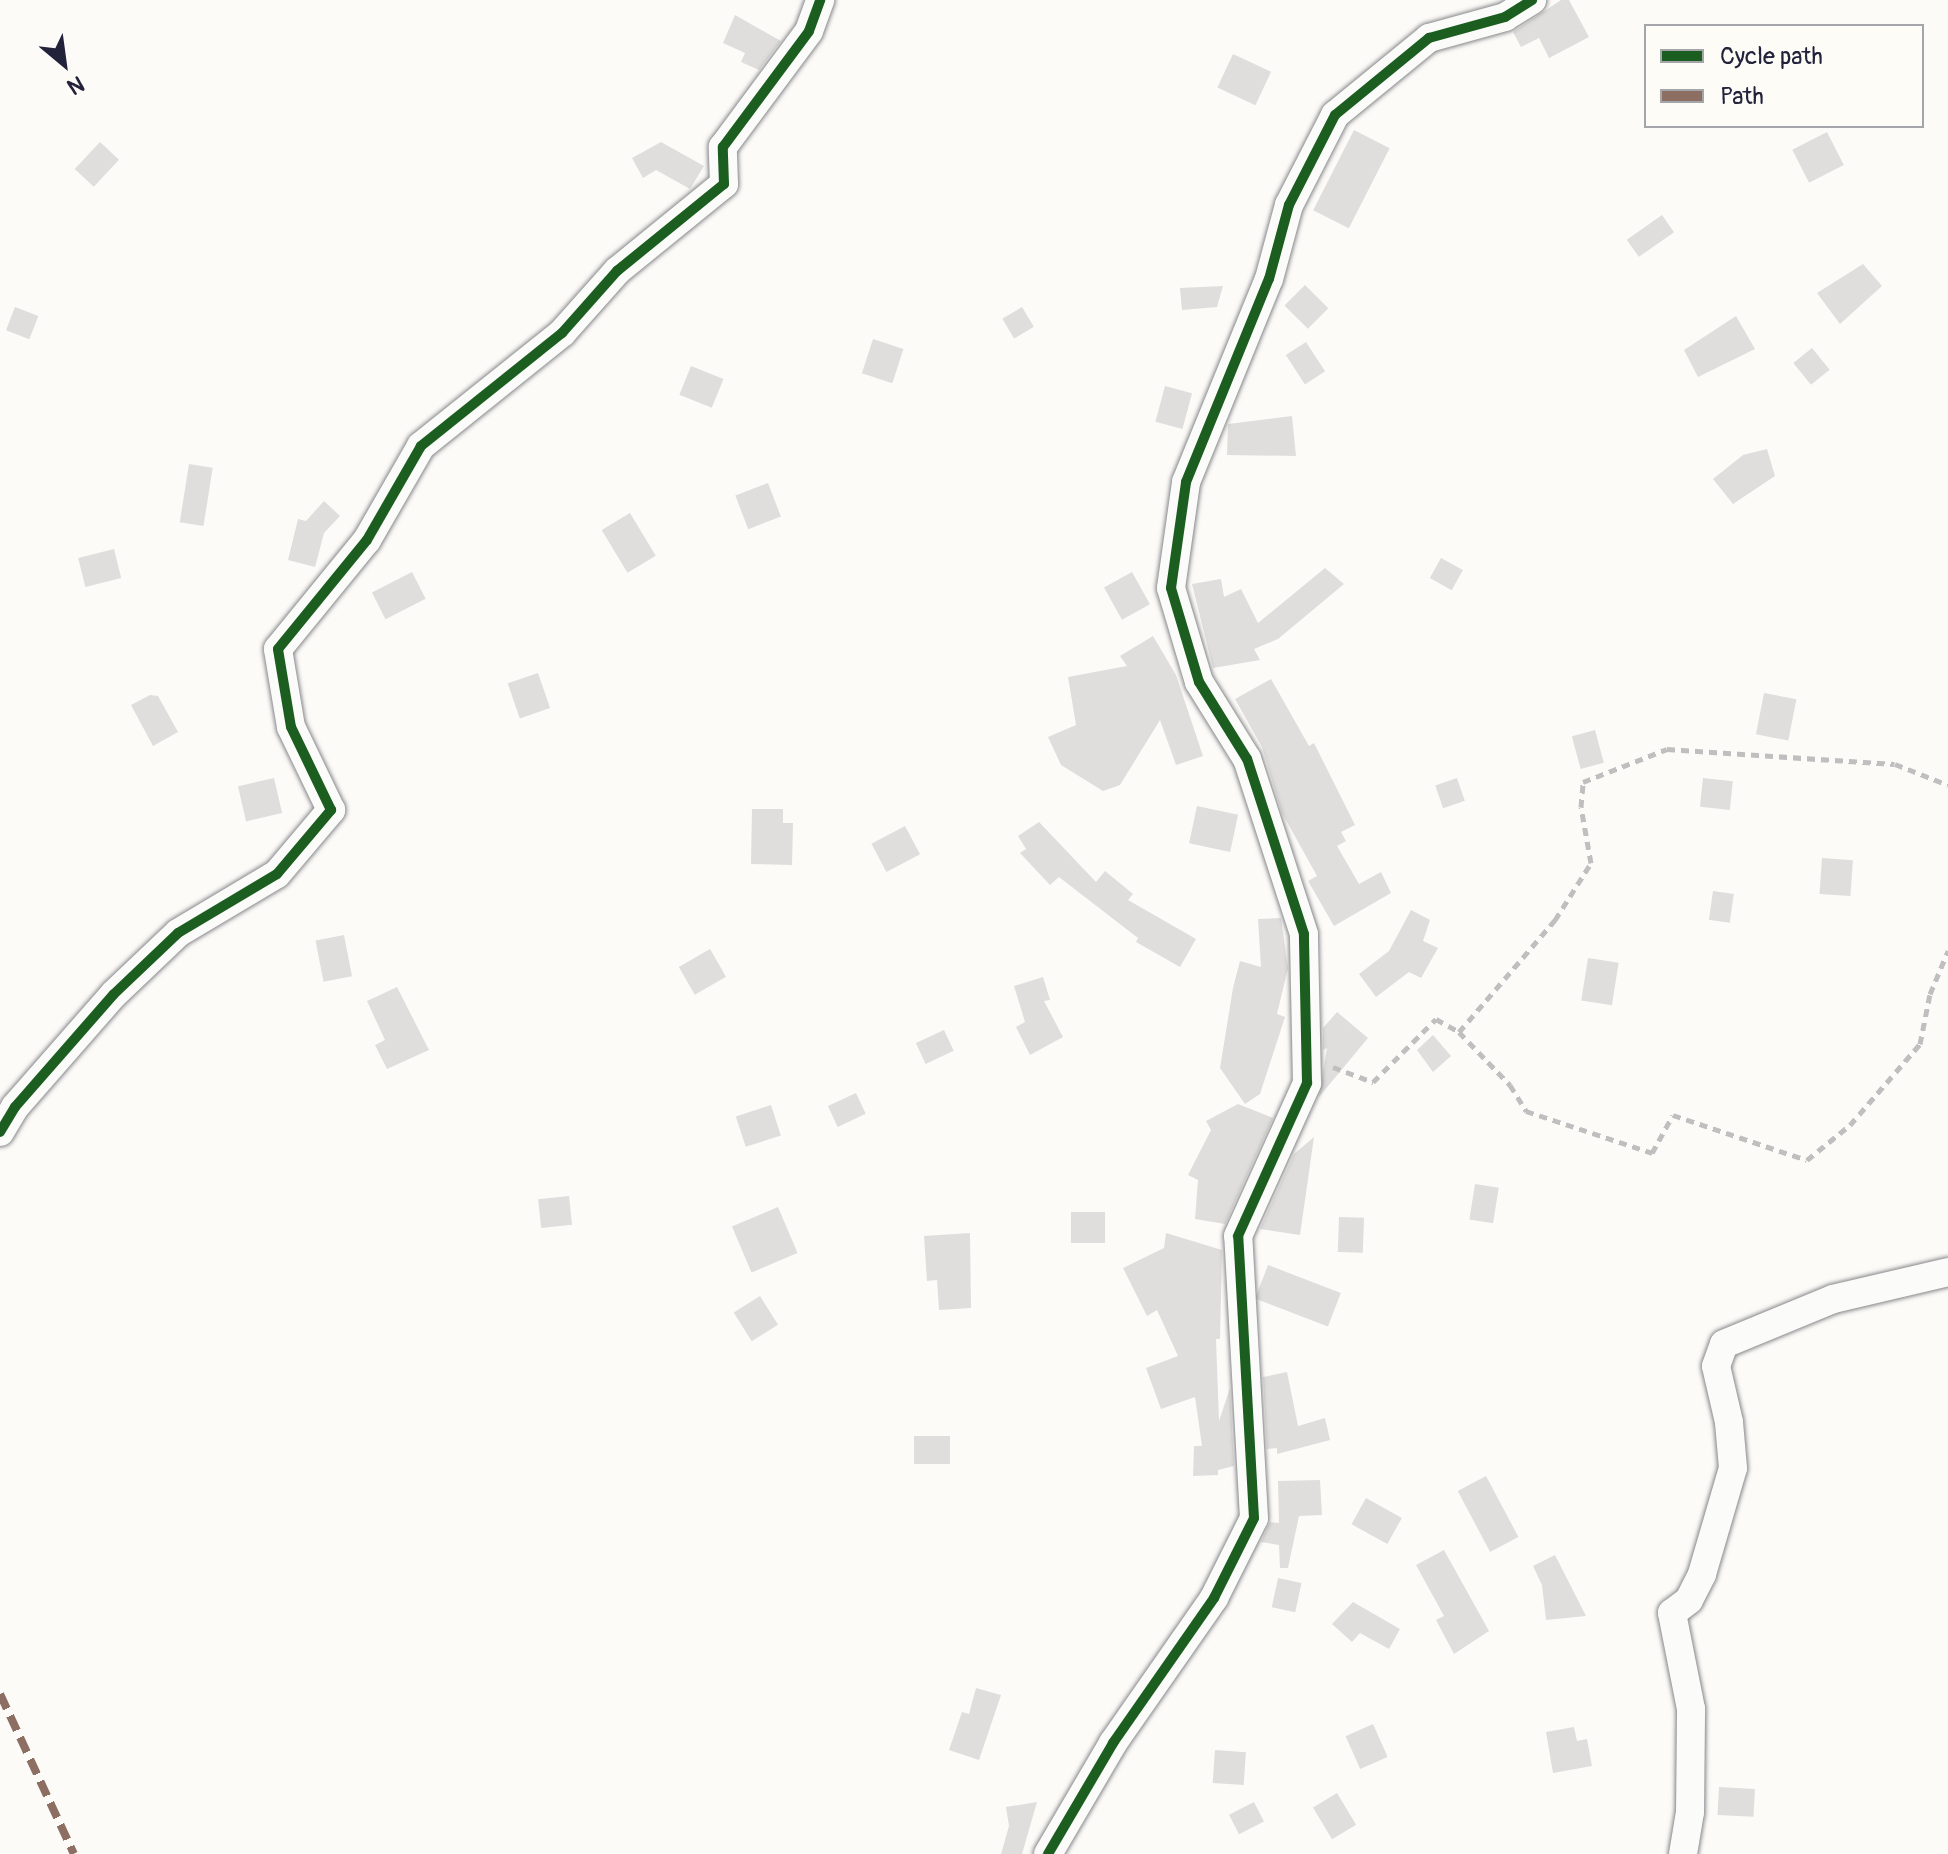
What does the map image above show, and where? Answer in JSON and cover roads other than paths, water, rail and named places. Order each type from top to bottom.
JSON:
[{"type":"street","points":[[0,1132],[15,1107],[125,984],[178,933],[277,874],[331,810],[291,727],[278,649],[367,540],[421,446],[562,333],[617,271],[724,184],[723,147],[809,31],[820,0]]},
{"type":"street","points":[[1048,1854],[1113,1743],[1214,1598],[1254,1518],[1238,1236],[1307,1083],[1304,934],[1247,759],[1199,682],[1171,588],[1186,482],[1269,279],[1289,205],[1335,115],[1429,38],[1505,17],[1532,0]]},
{"type":"street","points":[[1683,1854],[1690,1812],[1691,1709],[1672,1613],[1689,1600],[1702,1574],[1733,1468],[1729,1422],[1716,1366],[1724,1344],[1833,1299],[1948,1272]]}]
